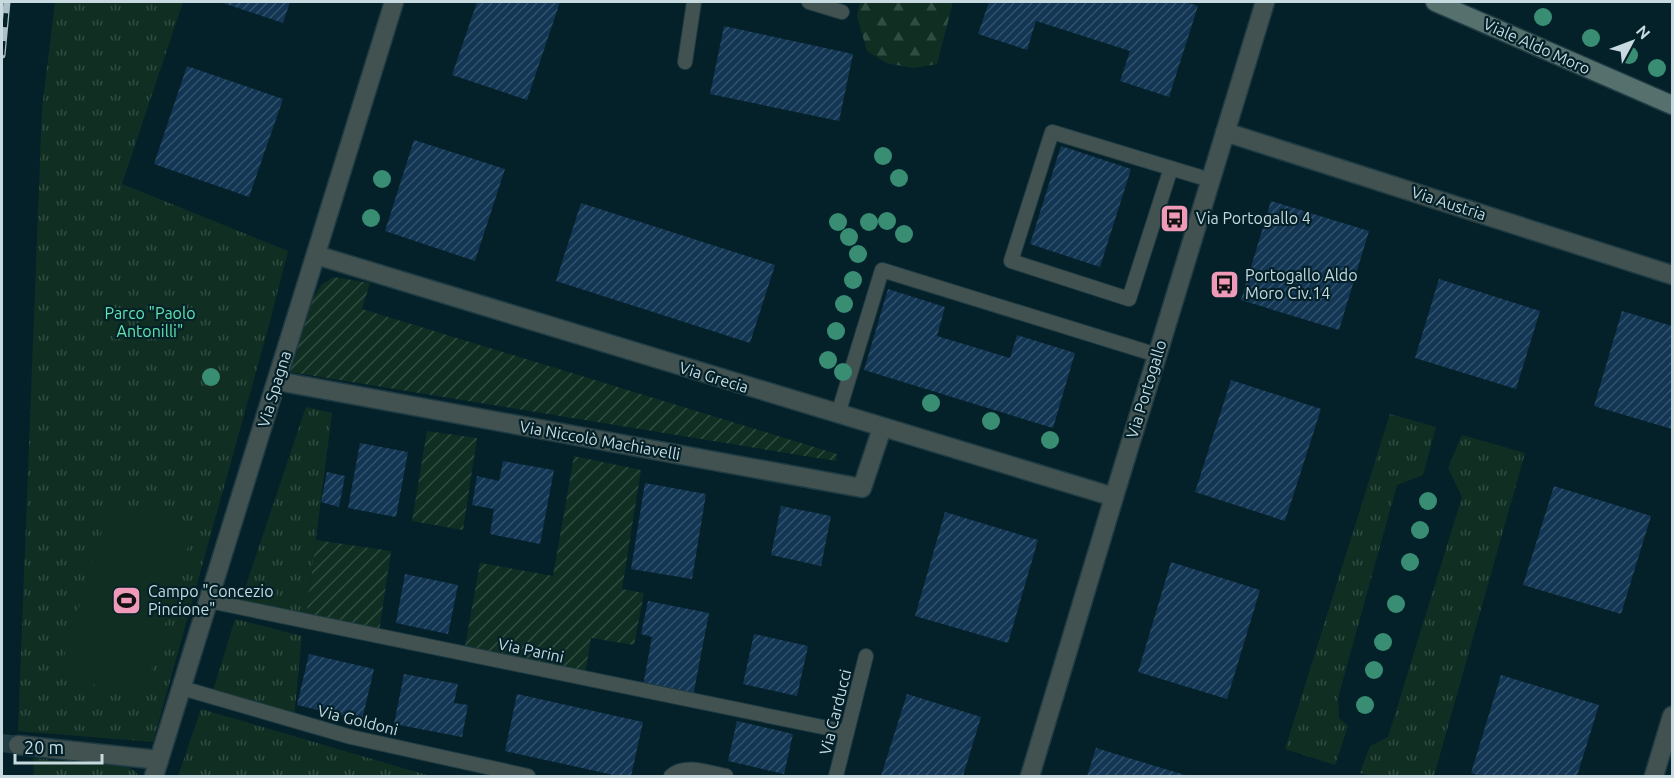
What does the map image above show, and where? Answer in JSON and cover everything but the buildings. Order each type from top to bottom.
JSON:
[{"type":"street","name":"Via Spagna","points":[[157,768],[394,2]]},
{"type":"street","name":"Via Portogallo","points":[[1030,777],[1156,355],[1265,2]]},
{"type":"street","name":"Viale Aldo Moro","points":[[1435,2],[1672,105]]},
{"type":"street","name":"Via Austria","points":[[1225,132],[1672,275]]},
{"type":"street","name":"Via Grecia","points":[[316,255],[1113,497]]},
{"type":"street","name":"Via Niccolò Machiavelli","points":[[277,381],[862,488],[882,428]]},
{"type":"street","points":[[1654,777],[1672,716]]},
{"type":"street","points":[[18,745],[157,768]]},
{"type":"lane","points":[[685,62],[694,2]]},
{"type":"lane","points":[[809,2],[842,12]]},
{"type":"lane","points":[[1171,168],[1128,299],[1011,261],[1052,132],[1171,168],[1210,180]]},
{"type":"lane","points":[[838,414],[882,270],[1156,355]]},
{"type":"lane","name":"Via Parini","points":[[209,601],[847,732]]},
{"type":"lane","name":"Via Carducci","points":[[836,777],[866,656]]},
{"type":"lane","name":"Via Goldoni","points":[[182,688],[351,737],[528,777]]},
{"type":"lane","points":[[671,777],[675,772],[693,769],[726,777]]},
{"type":"green space","name":"Parco \"Paolo Antonilli\"","points":[[55,2],[183,2],[122,184],[288,251],[153,742],[18,731],[42,109]]},
{"type":"green space","points":[[860,2],[953,2],[937,64],[913,68],[886,63],[867,51],[857,16]]},
{"type":"green space","points":[[334,277],[370,283],[362,309],[837,454],[836,461],[290,372],[313,298],[322,284]]},
{"type":"green space","points":[[306,407],[332,413],[306,617],[240,603]]},
{"type":"green space","points":[[1390,414],[1436,427],[1423,475],[1397,485],[1338,698],[1339,718],[1348,726],[1335,765],[1285,749]]},
{"type":"green space","points":[[427,431],[477,438],[463,530],[412,521]]},
{"type":"green space","points":[[1462,435],[1525,453],[1434,776],[1372,776],[1360,773],[1370,746],[1388,737],[1462,497],[1448,468]]},
{"type":"green space","points":[[574,456],[641,470],[622,589],[644,593],[634,645],[591,638],[585,675],[464,652],[480,563],[553,576]]},
{"type":"green space","name":"Campo \"Concezio Pincione\"","points":[[111,501],[194,526],[143,699],[59,674]]},
{"type":"green space","points":[[316,540],[391,551],[379,632],[306,617]]},
{"type":"green space","points":[[235,619],[302,636],[294,718],[212,694]]},
{"type":"green space","points":[[201,709],[430,776],[178,776]]},
{"type":"green space","points":[[33,758],[130,768],[138,776],[34,776]]},
{"type":"tunnel","points":[[2,743],[18,745]]},
{"type":"railway","points":[[2,55],[7,2]]},
{"type":"place","name":"Via Portogallo 4","points":[[1175,218]]},
{"type":"place","name":"Portogallo Aldo Moro Civ.14","points":[[1224,284]]},
{"type":"place","name":"Campo \"Concezio Pincione\"","points":[[127,600]]}]
